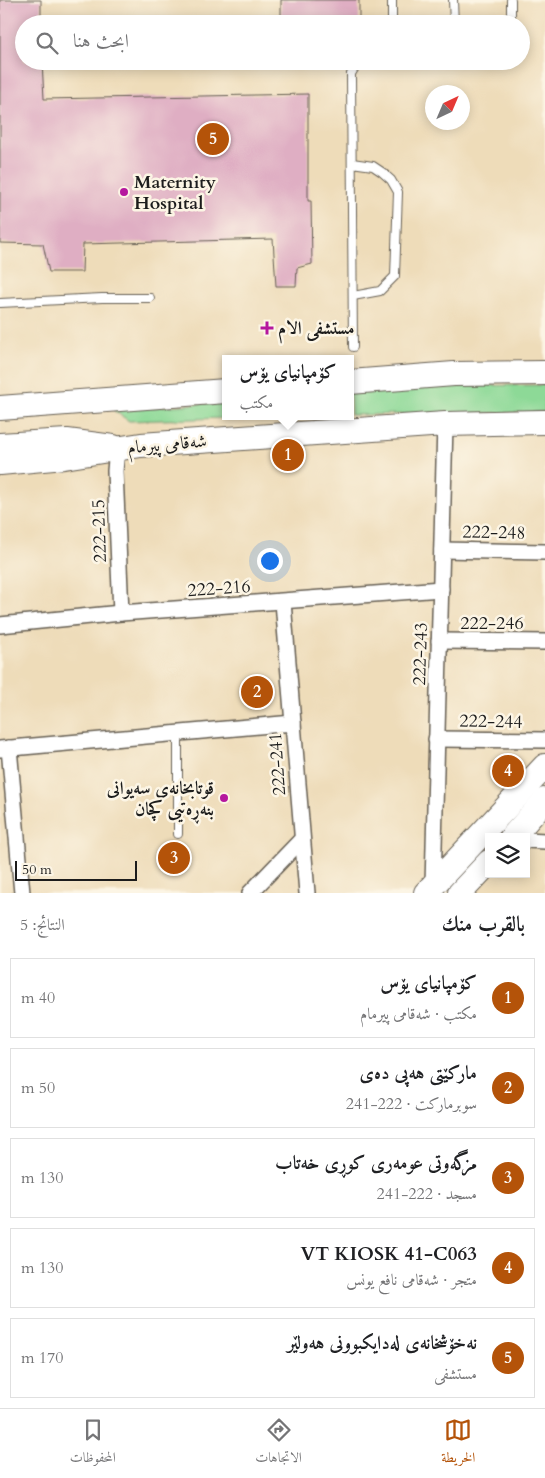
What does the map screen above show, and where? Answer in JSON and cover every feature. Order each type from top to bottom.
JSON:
[{"type":"main road","points":[[354,382],[454,374],[545,373]]},
{"type":"main road","points":[[3,407],[222,391]]},
{"type":"main road","name":"شەقامی پیرمام","points":[[0,463],[64,458],[117,448],[445,424],[545,422]]},
{"type":"main road","points":[[0,445],[67,441],[117,448]]},
{"type":"main road","points":[[429,889],[545,766]]},
{"type":"main road","points":[[516,833],[545,800]]},
{"type":"main road","points":[[460,893],[485,866]]},
{"type":"street","name":"222-243","points":[[429,889],[436,739],[445,424]]},
{"type":"street","name":"222-215","points":[[117,448],[115,471],[120,613]]},
{"type":"street","name":"222-248","points":[[442,550],[545,552]]},
{"type":"street","name":"222-216","points":[[0,625],[120,613],[441,589]]},
{"type":"street","name":"222-241","points":[[284,602],[307,893]]},
{"type":"street","name":"222-246","points":[[439,642],[545,642]]},
{"type":"street","points":[[22,893],[5,749],[293,723]]},
{"type":"street","name":"222-244","points":[[436,739],[545,740]]},
{"type":"street","points":[[250,893],[302,839]]},
{"type":"street","points":[[530,840],[545,841]]},
{"type":"lane","points":[[392,0],[392,15]]},
{"type":"lane","points":[[453,0],[454,15]]},
{"type":"lane","points":[[511,0],[512,15]]},
{"type":"lane","points":[[353,70],[351,74],[353,347]]},
{"type":"lane","points":[[352,163],[373,166],[391,180],[398,192],[395,276],[380,291],[353,296]]},
{"type":"lane","points":[[0,303],[102,298],[150,298]]},
{"type":"lane","points":[[178,733],[178,834]]},
{"type":"green space","points":[[545,385],[545,412],[354,415],[354,393],[437,386]]},
{"type":"green space","points":[[222,402],[222,418],[129,421],[113,410]]},
{"type":"building","name":"Maternity Hospital","points":[[0,0],[41,0],[41,15],[15,15],[15,70],[42,70],[44,99],[308,94],[308,201],[311,201],[312,264],[297,268],[296,286],[276,286],[273,239],[83,244],[82,272],[49,272],[43,244],[0,243]]},
{"type":"building","points":[[281,0],[359,0],[359,15],[281,15]]},
{"type":"place","name":"نەخۆشخانەی لەدایکبوونی هەولێر","points":[[213,139]]},
{"type":"place","name":"Maternity Hospital","points":[[124,192]]},
{"type":"place","name":"مستشفى الام","points":[[267,328]]},
{"type":"place","name":"کۆمپانیای یۆس","points":[[288,455]]},
{"type":"place","name":"مارکێتی هەپی دەی","points":[[257,692]]},
{"type":"place","name":"VT KIOSK 41-C063","points":[[508,771]]},
{"type":"place","name":"قوتابخانەی سەیوانی بنەڕەتیی کچان","points":[[224,798]]},
{"type":"place","name":"مزگەوتی عومەری کوڕی خەتاب","points":[[174,858]]}]
